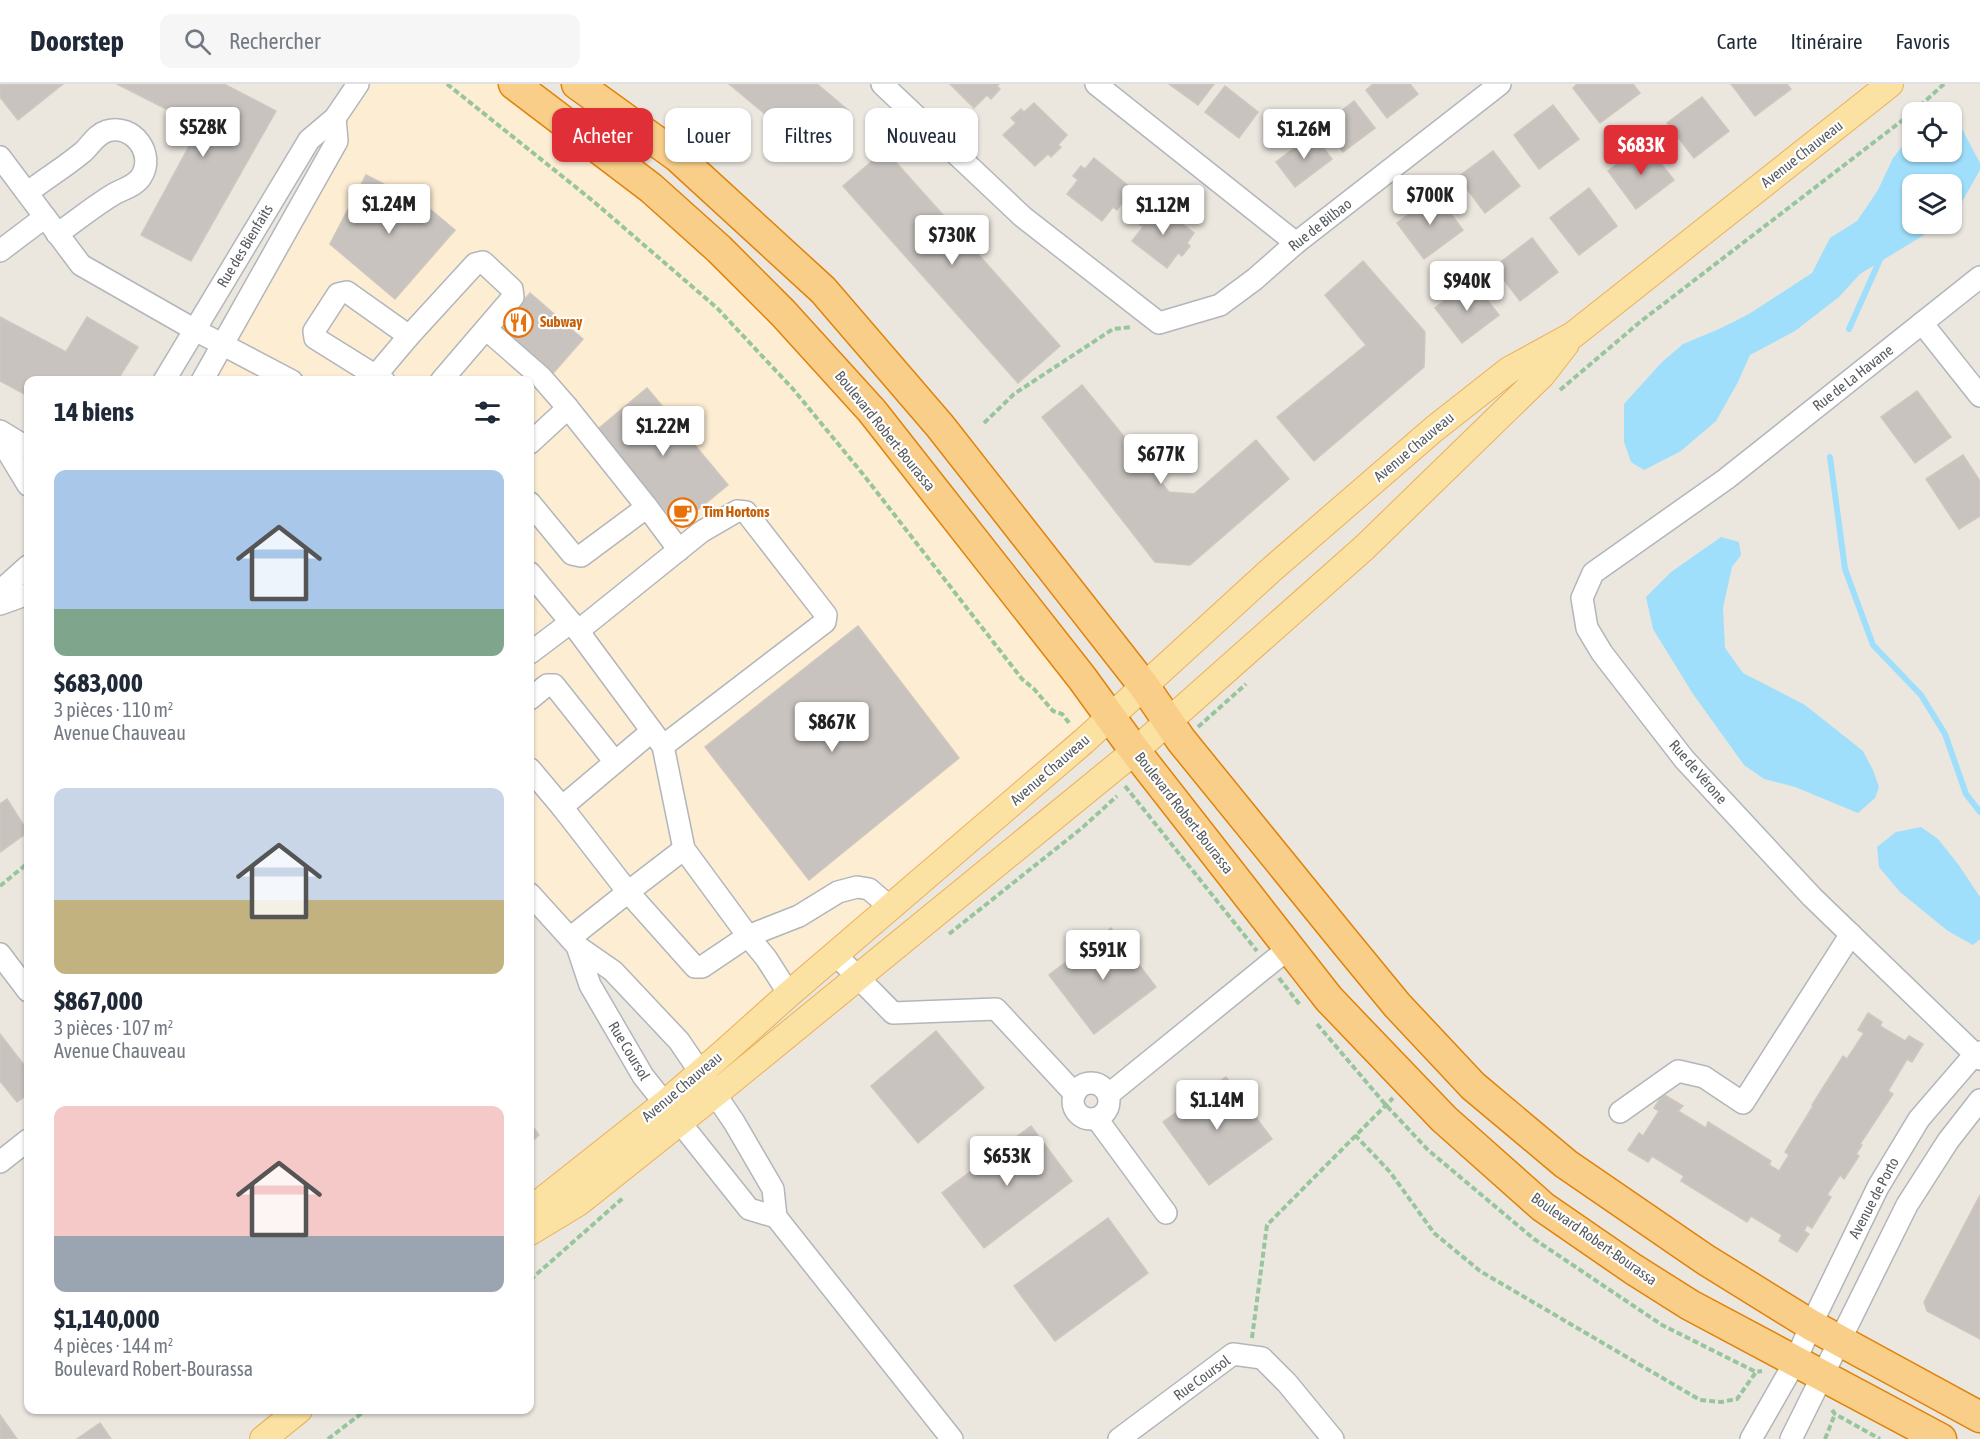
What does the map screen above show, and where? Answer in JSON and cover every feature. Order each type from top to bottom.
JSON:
[{"type":"highway","name":"Boulevard Robert-Bourassa","points":[[514,84],[651,188],[719,249],[783,313],[872,411],[1082,678],[1135,751],[1329,999],[1444,1119],[1543,1207],[1633,1269],[1690,1305],[1941,1439]]},
{"type":"highway","points":[[577,84],[678,157],[823,290],[940,426],[1144,686],[1181,740],[1397,1005],[1473,1086],[1566,1164],[1706,1260],[1811,1325],[1980,1416]]},
{"type":"main road","name":"Avenue Chauveau","points":[[672,1113],[700,1072],[1109,717],[1270,570],[1434,429],[1509,370],[1573,335],[1890,84]]},
{"type":"main road","name":"Avenue Chauveau","points":[[534,1207],[672,1113],[715,1094],[1135,751],[1365,547],[1542,375],[1573,335]]},
{"type":"main road","points":[[534,1230],[578,1203],[672,1113]]},
{"type":"main road","points":[[263,1439],[294,1414]]},
{"type":"street","name":"Rue des Bienfaits","points":[[167,376],[309,140],[335,118],[358,84]]},
{"type":"street","points":[[882,84],[1023,218],[1158,323]]},
{"type":"street","points":[[1096,84],[1296,243]]},
{"type":"street","name":"Rue de Bilbao","points":[[1158,323],[1220,305],[1500,84]]},
{"type":"street","name":"Rue des Bienfaits","points":[[205,376],[337,141],[335,118]]},
{"type":"street","points":[[0,251],[135,184],[142,176],[145,166],[146,156],[143,146],[128,132],[107,131],[98,135],[85,150],[27,193]]},
{"type":"street","points":[[0,157],[81,265],[195,330],[283,376]]},
{"type":"street","points":[[378,376],[408,336],[475,264],[483,262],[512,289],[513,297],[445,376]]},
{"type":"street","name":"Rue de La Havane","points":[[1726,479],[1980,277]]},
{"type":"street","points":[[372,376],[315,338],[314,331],[338,294],[347,292],[408,336]]},
{"type":"street","points":[[1922,323],[1980,396]]},
{"type":"street","points":[[486,329],[541,377],[679,550]]},
{"type":"street","points":[[534,439],[568,408]]},
{"type":"street","points":[[0,431],[24,446]]},
{"type":"street","points":[[0,439],[24,478]]},
{"type":"street","name":"Rue de Vérone","points":[[1726,479],[1593,573],[1582,598],[1587,627],[1602,652],[1684,759],[1812,897],[1978,1055]]},
{"type":"street","points":[[534,508],[572,554],[581,556],[647,507]]},
{"type":"street","points":[[534,651],[574,626],[701,532],[737,511],[746,512],[826,615],[825,622],[657,739],[615,762],[562,807]]},
{"type":"street","points":[[0,591],[24,570]]},
{"type":"street","points":[[534,578],[574,626],[657,739],[684,849],[747,936],[766,958],[789,994]]},
{"type":"street","points":[[0,604],[24,595]]},
{"type":"street","points":[[534,696],[547,686],[554,685],[615,762]]},
{"type":"street","points":[[534,774],[628,892],[695,967],[702,967],[747,936],[799,916],[838,892],[857,887],[869,890],[890,907]]},
{"type":"street","points":[[573,942],[628,892],[684,849]]},
{"type":"street","name":"Rue Coursol","points":[[534,898],[573,942],[613,971],[679,1041],[734,1122],[773,1189],[776,1217],[749,1209],[643,1076],[590,985],[573,942]]},
{"type":"street","points":[[1620,1112],[1678,1071],[1704,1077],[1743,1102],[1851,934]]},
{"type":"street","points":[[1108,1095],[1289,948]]},
{"type":"street","points":[[0,954],[24,986]]},
{"type":"street","points":[[835,954],[892,1013],[996,1009],[1075,1094]]},
{"type":"street","name":"Avenue de Porto","points":[[1751,1439],[1795,1362],[1878,1187],[1919,1119],[1978,1055]]},
{"type":"street","points":[[1089,1083],[1100,1086],[1108,1095],[1109,1106],[1097,1119],[1085,1118],[1076,1111],[1073,1100],[1075,1094],[1078,1089],[1089,1083]]},
{"type":"street","points":[[1791,1439],[1907,1206],[1948,1141],[1980,1100]]},
{"type":"street","points":[[1097,1119],[1166,1213]]},
{"type":"street","points":[[0,1162],[24,1143]]},
{"type":"street","points":[[776,1217],[952,1439]]},
{"type":"street","name":"Rue Coursol","points":[[1119,1439],[1233,1354],[1262,1358],[1287,1383],[1333,1439]]},
{"type":"path","points":[[447,84],[593,201],[717,308],[807,406],[1022,679],[1053,711],[1062,714]]},
{"type":"path","points":[[1925,102],[1944,84]]},
{"type":"path","points":[[1558,392],[1640,322],[1902,121]]},
{"type":"path","points":[[984,423],[1014,394],[1113,329],[1158,323]]},
{"type":"path","points":[[1200,726],[1250,681]]},
{"type":"path","points":[[0,886],[24,866]]},
{"type":"path","points":[[1250,1356],[1267,1225],[1400,1091]]},
{"type":"path","points":[[1355,1136],[1390,1172],[1434,1233],[1480,1271],[1700,1400],[1721,1402],[1737,1399],[1756,1372]]},
{"type":"path","points":[[534,1276],[624,1197]]},
{"type":"path","points":[[1830,1407],[1835,1414],[1880,1439]]},
{"type":"path","points":[[328,1439],[361,1414]]},
{"type":"path","points":[[1825,1439],[1835,1414]]},
{"type":"shaded area","points":[[358,84],[514,84],[552,115],[552,162],[611,162],[719,249],[1109,717],[700,1073],[534,898],[534,376],[205,376]]},
{"type":"water","points":[[1962,129],[1980,163],[1980,170],[1962,202],[1962,174],[1902,174],[1902,234],[1926,234],[1860,274],[1839,297],[1795,331],[1750,355],[1716,421],[1681,451],[1644,470],[1631,462],[1624,442],[1624,404],[1661,363],[1683,344],[1749,314],[1812,273],[1830,238],[1857,221],[1878,190],[1893,158],[1902,147],[1902,162],[1962,162]]},
{"type":"water","points":[[1721,537],[1739,542],[1741,555],[1732,567],[1723,608],[1725,648],[1743,673],[1805,705],[1863,751],[1879,787],[1875,798],[1858,813],[1795,787],[1764,779],[1744,765],[1693,694],[1653,629],[1646,597],[1671,572]]},
{"type":"water","points":[[1921,827],[1938,839],[1980,897],[1980,939],[1973,945],[1948,931],[1900,892],[1879,867],[1877,847],[1896,832]]},
{"type":"building","points":[[0,84],[63,84],[18,120],[0,97]]},
{"type":"building","points":[[117,84],[224,84],[276,111],[191,261],[141,235],[200,126]]},
{"type":"building","points":[[729,84],[817,84],[846,108],[763,108],[763,112]]},
{"type":"building","points":[[950,84],[999,84],[997,86],[1000,89],[991,99],[987,95],[974,108]]},
{"type":"building","points":[[1169,84],[1214,84],[1198,105]]},
{"type":"building","points":[[1373,84],[1410,84],[1418,94],[1387,118],[1366,90]]},
{"type":"building","points":[[1577,84],[1633,84],[1640,93],[1600,123],[1573,88]]},
{"type":"building","points":[[1731,84],[1787,84],[1791,89],[1755,116]]},
{"type":"building","points":[[1225,86],[1258,112],[1239,138],[1205,112]]},
{"type":"building","points":[[1702,97],[1729,131],[1694,158],[1667,123]]},
{"type":"building","points":[[1354,101],[1375,128],[1343,152],[1322,126]]},
{"type":"building","points":[[1034,103],[1067,135],[1058,145],[1061,147],[1051,157],[1048,154],[1035,166],[1003,135],[1016,123],[1011,118],[1021,109],[1024,112]]},
{"type":"building","points":[[1553,105],[1579,139],[1539,169],[1514,135]]},
{"type":"building","points":[[1313,134],[1332,159],[1295,187],[1276,162]]},
{"type":"building","points":[[1645,143],[1674,180],[1636,209],[1608,171]]},
{"type":"building","points":[[1493,151],[1520,186],[1485,213],[1458,177]]},
{"type":"building","points":[[1094,158],[1130,187],[1122,197],[1125,199],[1117,210],[1113,207],[1102,221],[1067,194],[1078,180],[1073,176],[1081,166],[1085,169]]},
{"type":"building","points":[[871,162],[896,162],[1060,346],[1018,383],[843,186]]},
{"type":"building","points":[[366,175],[426,206],[455,230],[395,299],[330,244]]},
{"type":"building","points":[[1589,188],[1617,226],[1579,255],[1550,218]]},
{"type":"building","points":[[1436,194],[1463,230],[1424,259],[1397,223]]},
{"type":"building","points":[[1158,205],[1194,233],[1187,243],[1190,246],[1182,256],[1178,253],[1167,268],[1132,241],[1143,227],[1138,223],[1146,212],[1150,216]]},
{"type":"building","points":[[1532,238],[1558,272],[1520,301],[1494,267]]},
{"type":"building","points":[[1363,261],[1425,332],[1424,367],[1314,461],[1277,417],[1366,345],[1325,295]]},
{"type":"building","points":[[1472,280],[1499,315],[1462,343],[1435,308]]},
{"type":"building","points":[[530,293],[583,339],[549,378],[496,332]]},
{"type":"building","points":[[0,317],[66,352],[87,317],[138,347],[120,376],[24,376],[24,394],[0,381]]},
{"type":"building","points":[[1082,385],[1169,492],[1194,494],[1256,440],[1289,479],[1190,565],[1155,562],[1042,417]]},
{"type":"building","points":[[647,388],[728,485],[678,526],[598,429]]},
{"type":"building","points":[[1917,391],[1951,437],[1915,463],[1881,417]]},
{"type":"building","points":[[1963,455],[1980,481],[1980,516],[1959,529],[1926,479]]},
{"type":"building","points":[[858,626],[959,758],[809,880],[705,747]]},
{"type":"building","points":[[7,799],[24,826],[24,835],[0,852],[0,804]]},
{"type":"building","points":[[1111,928],[1156,987],[1094,1034],[1049,975]]},
{"type":"building","points":[[1868,1013],[1882,1022],[1880,1026],[1905,1041],[1909,1036],[1923,1044],[1912,1062],[1907,1059],[1888,1091],[1893,1094],[1860,1144],[1862,1145],[1856,1154],[1859,1156],[1844,1179],[1840,1175],[1827,1195],[1831,1197],[1812,1228],[1807,1225],[1804,1231],[1809,1234],[1797,1252],[1779,1241],[1782,1235],[1751,1216],[1747,1222],[1681,1181],[1684,1176],[1652,1156],[1648,1162],[1628,1150],[1639,1133],[1643,1136],[1659,1111],[1654,1108],[1663,1094],[1683,1106],[1678,1111],[1706,1128],[1708,1122],[1771,1161],[1769,1165],[1779,1171],[1789,1155],[1785,1152],[1812,1105],[1843,1056],[1847,1059],[1864,1033],[1858,1030]]},
{"type":"building","points":[[936,1031],[984,1088],[918,1143],[871,1086]]},
{"type":"building","points":[[0,1034],[24,1065],[24,1097],[17,1102],[0,1081]]},
{"type":"building","points":[[1226,1077],[1272,1139],[1209,1185],[1163,1122]]},
{"type":"building","points":[[1031,1126],[1072,1181],[984,1248],[942,1193]]},
{"type":"building","points":[[534,1128],[539,1135],[534,1139]]},
{"type":"building","points":[[1980,1195],[1980,1339],[1927,1311],[1924,1302]]},
{"type":"building","points":[[1108,1218],[1148,1273],[1055,1341],[1014,1286]]},
{"type":"building","points":[[0,1415],[17,1439],[0,1439]]},
{"type":"building","points":[[100,1423],[111,1439],[77,1439]]},
{"type":"waterway","points":[[1849,329],[1882,255]]},
{"type":"waterway","points":[[1830,457],[1845,569],[1873,645],[1921,695],[1945,734],[1966,794],[1980,812]]},
{"type":"place","name":"Subway","points":[[519,322]]},
{"type":"place","name":"Tim Hortons","points":[[682,512]]}]
